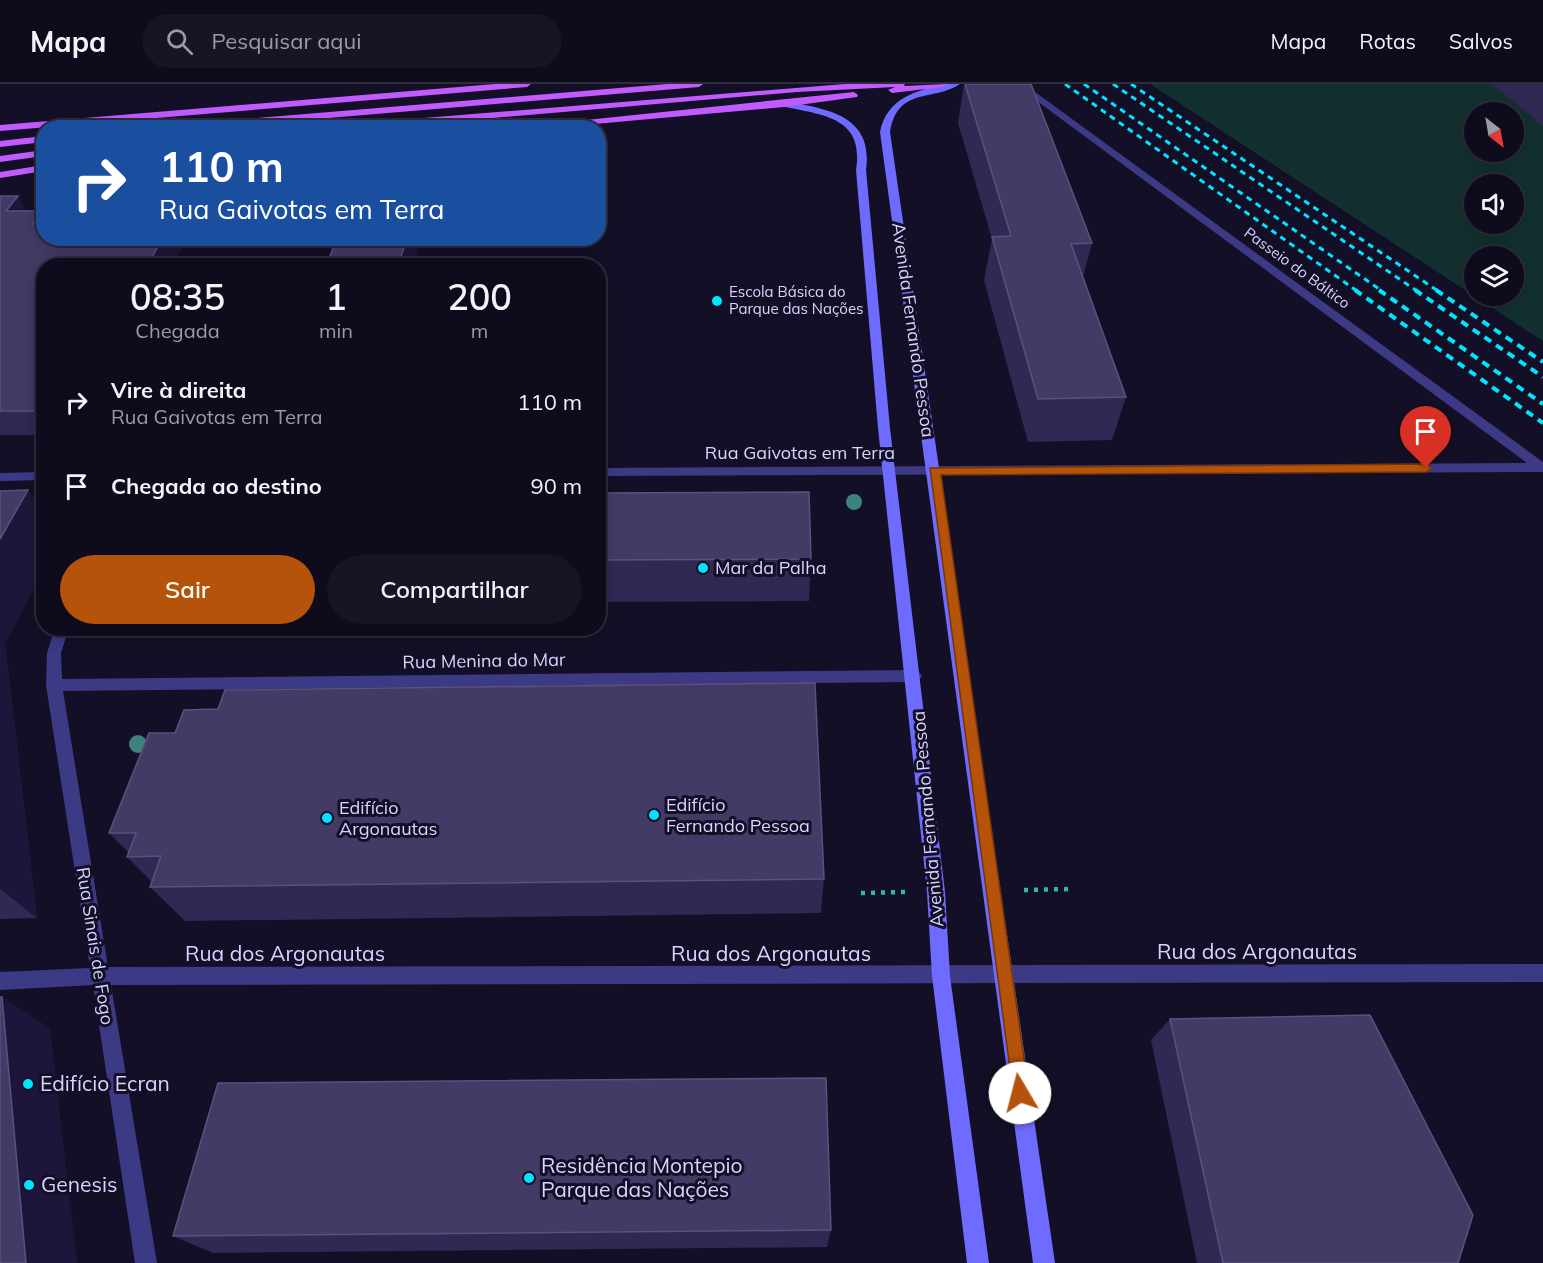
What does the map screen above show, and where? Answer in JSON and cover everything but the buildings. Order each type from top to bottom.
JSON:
[{"type":"main road","points":[[96,120],[526,84]]},
{"type":"main road","points":[[267,120],[699,84]]},
{"type":"main road","points":[[431,120],[797,89],[901,84]]},
{"type":"main road","points":[[603,120],[784,104],[943,84]]},
{"type":"main road","points":[[0,128],[36,125]]},
{"type":"main road","points":[[0,144],[36,140]]},
{"type":"main road","points":[[0,159],[36,154]]},
{"type":"main road","points":[[0,175],[36,169]]},
{"type":"street","name":"Avenida Fernando Pessoa","points":[[956,84],[900,103],[886,121],[924,415],[934,471],[1044,1263]]},
{"type":"street","name":"Passeio do Báltico","points":[[1018,84],[1542,468]]},
{"type":"street","name":"Avenida Fernando Pessoa","points":[[784,104],[821,112],[842,122],[856,134],[863,146],[861,170],[884,428],[914,676],[936,892],[941,976],[978,1263]]},
{"type":"street","name":"Rua Gaivotas em Terra","points":[[606,472],[1542,468]]},
{"type":"street","points":[[0,477],[36,476]]},
{"type":"street","name":"Rua Sinais de Fogo","points":[[59,636],[54,653],[54,685],[146,1263]]},
{"type":"street","name":"Rua Menina do Mar","points":[[54,685],[914,676]]},
{"type":"street","name":"Rua dos Argonautas","points":[[0,981],[100,976],[1543,974]]},
{"type":"green space","points":[[1150,84],[1543,84],[1543,341],[1489,306],[1524,306],[1524,246],[1464,246],[1464,289]]},
{"type":"railway","points":[[1065,84],[1357,291]]},
{"type":"railway","points":[[1084,84],[1382,291]]},
{"type":"railway","points":[[1113,84],[1417,291]]},
{"type":"railway","points":[[1131,84],[1438,291]]},
{"type":"railway","points":[[1355,290],[1543,423]]},
{"type":"railway","points":[[1379,290],[1543,404]]},
{"type":"railway","points":[[1415,290],[1543,377]]},
{"type":"railway","points":[[1436,290],[1543,362]]},
{"type":"place","name":"Escola Básica do Parque das Nações","points":[[717,301]]},
{"type":"place","name":"Mar da Palha","points":[[703,568]]},
{"type":"place","name":"Edifício Fernando Pessoa","points":[[654,815]]},
{"type":"place","name":"Edifício Argonautas","points":[[327,818]]},
{"type":"place","name":"Edifício Ecran","points":[[28,1084]]},
{"type":"place","name":"Residência Montepio Parque das Nações","points":[[529,1178]]},
{"type":"place","name":"Genesis","points":[[29,1185]]},
{"type":"route","points":[[1020,1093],[934,471],[1426,468]]}]
